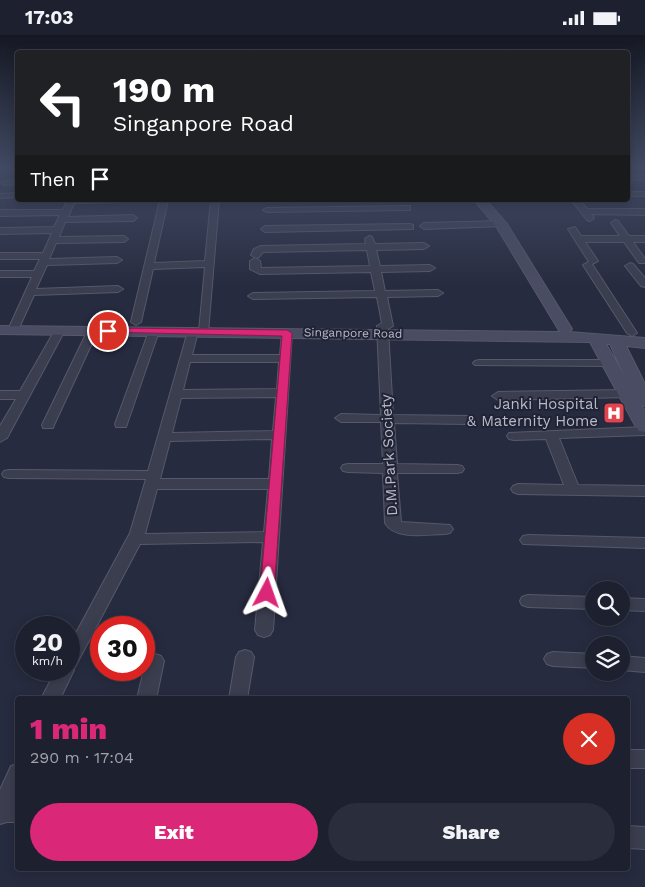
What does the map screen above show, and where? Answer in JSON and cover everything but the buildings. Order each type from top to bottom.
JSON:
[{"type":"main road","points":[[487,208],[501,224],[565,329]]},
{"type":"main road","name":"Singanpore Road","points":[[0,322],[10,327],[93,331],[154,331],[200,328],[565,329],[638,333]]},
{"type":"main road","name":"Singanpore Road","points":[[10,327],[136,322],[287,333],[384,329],[580,337],[645,343]]},
{"type":"main road","points":[[596,339],[645,427]]},
{"type":"main road","points":[[616,341],[645,401]]},
{"type":"street","points":[[10,327],[31,291],[67,208]]},
{"type":"street","points":[[136,322],[162,208]]},
{"type":"street","points":[[80,642],[135,539],[184,359],[200,328],[210,264],[215,208]]},
{"type":"street","points":[[267,210],[301,208]]},
{"type":"street","name":"D.M.Park Society","points":[[360,208],[367,227],[381,294],[390,469],[395,526],[401,529],[445,529]]},
{"type":"street","points":[[581,208],[590,219]]},
{"type":"street","points":[[584,211],[645,212]]},
{"type":"street","points":[[0,213],[133,218]]},
{"type":"street","points":[[615,223],[642,261]]},
{"type":"street","points":[[424,226],[501,224]]},
{"type":"street","points":[[265,229],[410,227]]},
{"type":"street","points":[[572,229],[590,263],[638,333]]},
{"type":"street","points":[[0,231],[57,230]]},
{"type":"street","points":[[53,240],[124,239]]},
{"type":"street","points":[[578,239],[645,239]]},
{"type":"street","points":[[424,246],[261,249],[257,251],[255,269],[260,271],[430,268]]},
{"type":"street","points":[[0,256],[117,260]]},
{"type":"street","points":[[149,266],[210,264]]},
{"type":"street","points":[[630,266],[645,284]]},
{"type":"street","points":[[0,274],[39,274]]},
{"type":"street","points":[[31,291],[118,289]]},
{"type":"street","points":[[253,296],[438,293]]},
{"type":"street","points":[[0,436],[60,330]]},
{"type":"street","points":[[48,425],[93,331]]},
{"type":"street","points":[[121,424],[154,331]]},
{"type":"street","points":[[264,630],[287,333]]},
{"type":"street","points":[[184,359],[285,358]]},
{"type":"street","points":[[480,363],[610,363]]},
{"type":"street","points":[[175,395],[282,393]]},
{"type":"street","points":[[498,396],[627,394]]},
{"type":"street","points":[[0,395],[24,395]]},
{"type":"street","points":[[341,418],[468,420]]},
{"type":"street","points":[[514,435],[645,431]]},
{"type":"street","points":[[551,434],[573,490]]},
{"type":"street","points":[[164,437],[279,435]]},
{"type":"street","points":[[348,468],[458,469]]},
{"type":"street","points":[[9,474],[276,483]]},
{"type":"street","points":[[518,489],[645,491]]},
{"type":"street","points":[[135,539],[272,537]]},
{"type":"street","points":[[528,540],[645,543]]},
{"type":"street","points":[[528,601],[585,603]]},
{"type":"street","points":[[630,604],[645,605]]},
{"type":"street","points":[[238,696],[245,657]]},
{"type":"street","points":[[553,659],[585,661]]},
{"type":"street","points":[[630,664],[645,665]]},
{"type":"street","points":[[52,696],[59,681]]},
{"type":"street","points":[[147,696],[150,681]]},
{"type":"street","points":[[630,759],[645,759]]},
{"type":"street","points":[[6,812],[15,783]]},
{"type":"street","points":[[630,837],[645,838]]},
{"type":"place","name":"Janki Hospital & Maternity Home","points":[[614,413]]},
{"type":"route","points":[[108,331],[287,333],[267,593]]}]
